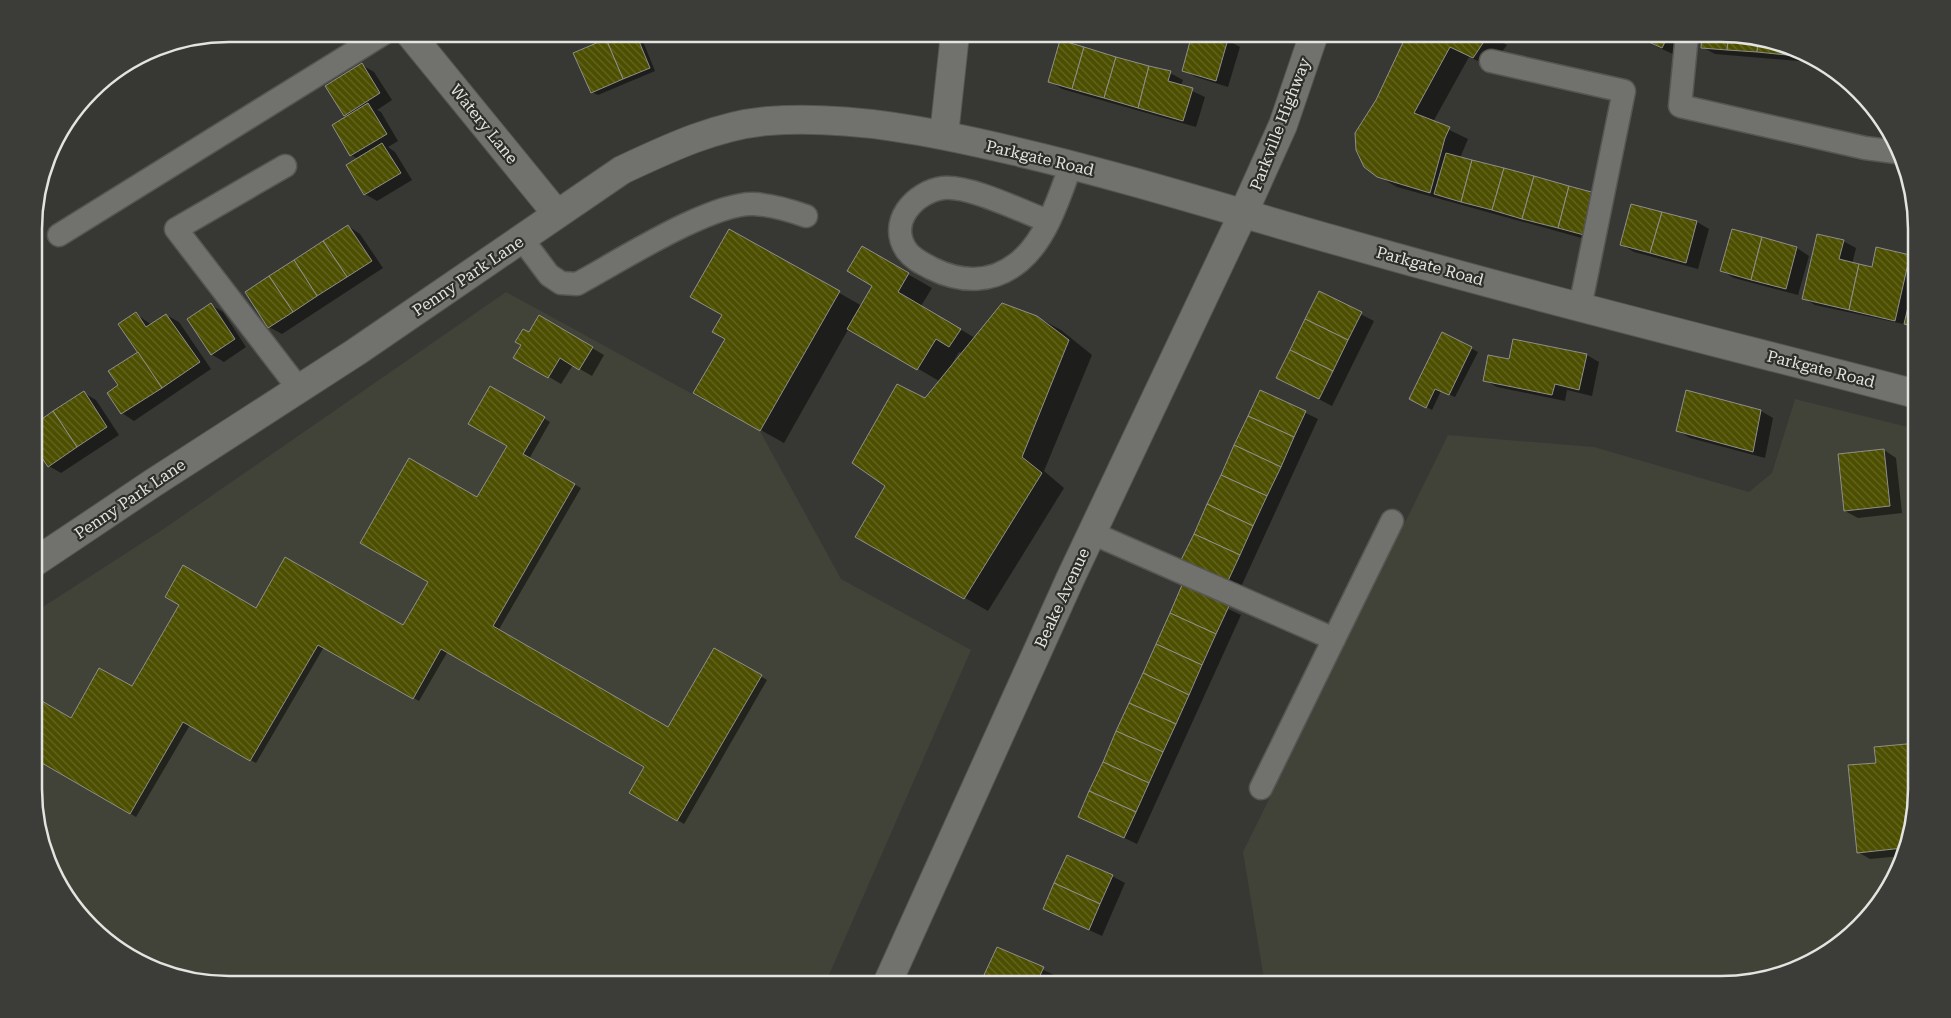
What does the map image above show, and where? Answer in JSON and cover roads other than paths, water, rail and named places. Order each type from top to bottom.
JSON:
[{"type":"street","name":"Watery Lane","points":[[417,42],[557,214]]},
{"type":"street","points":[[944,135],[954,42]]},
{"type":"street","name":"Parkville Highway","points":[[1244,214],[1283,125],[1311,42]]},
{"type":"street","name":"Penny Park Lane","points":[[42,557],[299,389],[622,170],[652,156],[718,131],[766,121],[816,120],[882,126],[944,135]]},
{"type":"street","name":"Parkgate Road","points":[[944,135],[1071,165],[1580,307],[1908,392]]},
{"type":"street","name":"Beake Avenue","points":[[891,976],[1092,533],[1244,214]]},
{"type":"lane","points":[[60,235],[370,42]]},
{"type":"lane","points":[[1686,42],[1680,106],[1864,148],[1891,151]]},
{"type":"lane","points":[[1491,62],[1624,91],[1580,307]]},
{"type":"lane","points":[[1048,220],[964,190],[943,188],[924,194],[909,204],[902,219],[901,236],[906,250],[916,260],[949,277],[973,280],[999,275],[1020,261],[1038,238],[1048,220],[1059,197],[1071,165]]},
{"type":"lane","points":[[285,166],[176,229],[299,389]]},
{"type":"lane","points":[[522,238],[549,275],[561,283],[577,284],[698,219],[729,207],[753,204],[783,208],[806,216]]},
{"type":"lane","points":[[1261,788],[1392,521]]},
{"type":"lane","points":[[1092,533],[1334,639]]}]
